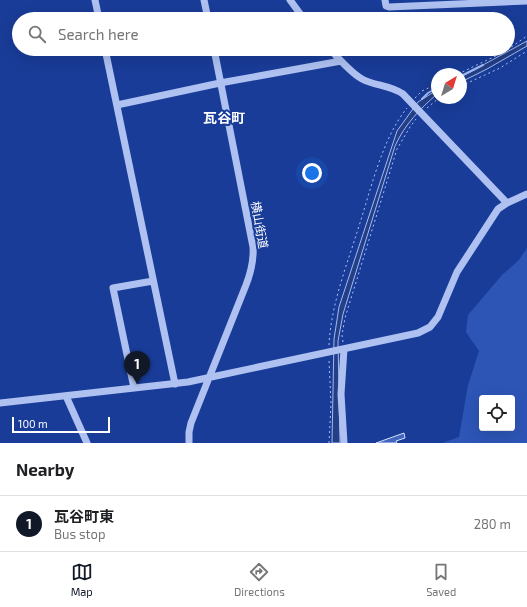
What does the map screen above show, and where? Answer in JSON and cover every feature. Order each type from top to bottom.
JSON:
[{"type":"street","points":[[95,0],[98,12]]},
{"type":"street","points":[[204,0],[207,12]]},
{"type":"street","points":[[290,0],[299,12]]},
{"type":"street","points":[[385,0],[386,6],[389,7],[527,1]]},
{"type":"street","points":[[106,56],[175,384]]},
{"type":"street","name":"横山街道","points":[[189,443],[190,422],[246,285],[252,267],[253,258],[253,247],[215,56]]},
{"type":"street","points":[[336,56],[361,78],[396,89],[421,113],[506,203]]},
{"type":"street","points":[[117,105],[220,83],[340,61]]},
{"type":"street","points":[[0,403],[175,384],[418,333],[430,327],[438,317],[457,272],[498,209],[506,203],[527,194]]},
{"type":"street","points":[[134,388],[112,288],[153,281]]},
{"type":"street","points":[[344,349],[341,394],[344,443]]},
{"type":"street","points":[[66,396],[87,443]]},
{"type":"path","points":[[515,44],[527,36]]},
{"type":"path","points":[[467,83],[500,68],[527,51]]},
{"type":"path","points":[[467,70],[496,56]]},
{"type":"path","points":[[329,443],[331,404],[329,352],[330,326],[335,304],[376,172],[393,127],[422,91],[431,87]]},
{"type":"path","points":[[344,349],[342,335],[345,318],[397,149],[410,127],[421,113],[432,104]]},
{"type":"shaded area","points":[[527,41],[527,46],[515,53],[515,48]]},
{"type":"shaded area","points":[[500,56],[510,56],[467,79],[467,74]]},
{"type":"shaded area","points":[[431,94],[431,100],[408,124],[395,146],[343,314],[338,341],[340,443],[332,443],[334,339],[339,307],[397,131],[418,102]]},
{"type":"shaded area","points":[[527,248],[527,443],[442,443],[459,437],[468,385],[479,351],[466,332],[468,315],[502,275],[519,260]]},
{"type":"building","points":[[404,433],[405,438],[396,441],[397,443],[376,443]]},
{"type":"waterway","points":[[467,73],[483,65]]},
{"type":"waterway","points":[[422,99],[431,91]]},
{"type":"place","name":"瓦谷町東","points":[[137,384]]},
{"type":"district","name":"瓦谷町","points":[[224,118]]}]
